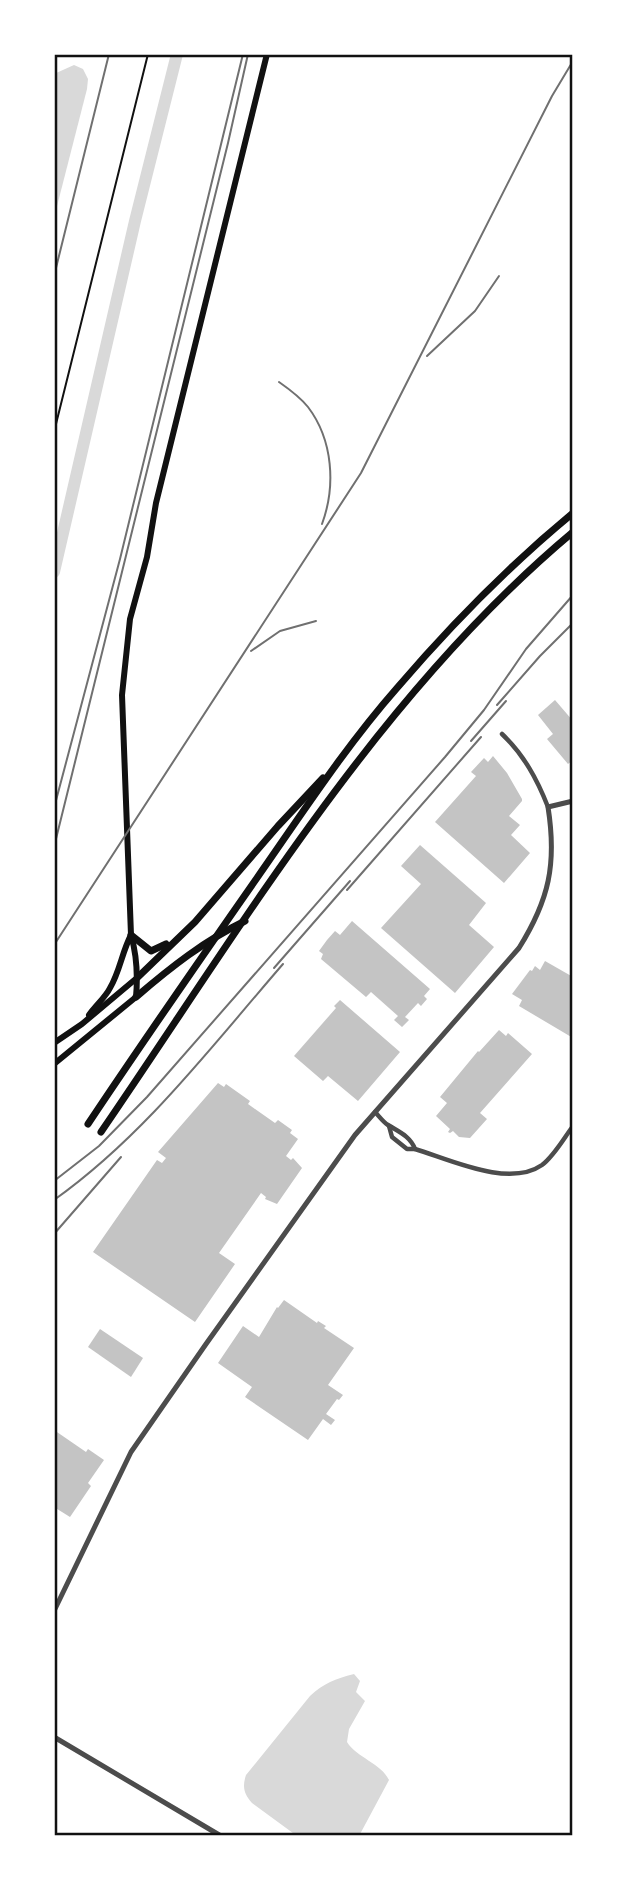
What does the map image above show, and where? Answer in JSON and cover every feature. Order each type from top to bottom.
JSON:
[{"type":"main road","points":[[136,997],[138,977],[131,934],[122,724],[124,660],[130,619],[160,489],[267,54]]},
{"type":"main road","points":[[88,1124],[338,763],[396,688],[531,550],[573,513]]},
{"type":"main road","points":[[101,1132],[348,773],[489,610],[573,532]]},
{"type":"main road","points":[[54,1043],[82,1024],[138,977],[195,922],[278,826],[338,763]]},
{"type":"main road","points":[[54,1064],[181,958],[246,920]]},
{"type":"main road","points":[[131,934],[141,941],[147,950],[157,951],[195,922]]},
{"type":"main road","points":[[82,1024],[110,988],[131,934]]},
{"type":"street","points":[[54,1611],[131,1452],[355,1135],[519,948],[537,920],[547,890],[552,857],[548,807],[536,778],[502,734]]},
{"type":"street","points":[[548,807],[573,801]]},
{"type":"street","points":[[375,1112],[413,1143],[415,1149]]},
{"type":"street","points":[[389,1126],[393,1137],[407,1149],[507,1175],[529,1172],[544,1163],[573,1126]]},
{"type":"street","points":[[54,1737],[221,1836]]},
{"type":"path","points":[[54,432],[148,54]]},
{"type":"shaded area","points":[[74,65],[83,69],[88,79],[87,89],[55,214],[54,74]]},
{"type":"shaded area","points":[[354,1674],[360,1681],[356,1692],[365,1701],[349,1729],[347,1742],[351,1748],[380,1769],[389,1780],[359,1836],[297,1836],[252,1803],[244,1790],[246,1775],[310,1696],[330,1682]]},
{"type":"building","points":[[555,700],[573,721],[573,760],[568,764],[547,739],[553,734],[538,715]]},
{"type":"building","points":[[493,756],[507,773],[522,799],[509,816],[520,825],[511,835],[530,853],[504,883],[435,822],[476,776],[471,772],[484,758],[488,762]]},
{"type":"building","points":[[420,845],[486,903],[469,925],[494,947],[455,993],[381,928],[421,884],[401,866]]},
{"type":"building","points":[[352,921],[430,989],[421,1006],[418,1003],[405,1017],[409,1020],[402,1027],[394,1020],[398,1016],[371,992],[366,997],[321,959],[323,954],[319,951],[327,940],[335,931],[340,935]]},
{"type":"building","points":[[545,961],[573,977],[573,1038],[519,1006],[522,1000],[512,994],[530,970],[535,966],[540,970]]},
{"type":"building","points":[[340,1000],[400,1052],[358,1101],[328,1076],[323,1081],[294,1056]]},
{"type":"building","points":[[499,1030],[506,1036],[508,1033],[532,1054],[480,1113],[487,1119],[470,1138],[459,1137],[453,1131],[448,1132],[450,1129],[436,1116],[447,1103],[440,1097]]},
{"type":"building","points":[[218,1083],[224,1087],[226,1084],[275,1123],[278,1120],[292,1130],[290,1133],[298,1139],[286,1156],[291,1160],[293,1158],[302,1168],[277,1204],[265,1199],[261,1193],[219,1253],[235,1264],[195,1322],[93,1252],[157,1160],[162,1163],[166,1158],[158,1152]]},
{"type":"building","points":[[284,1300],[317,1323],[318,1321],[326,1326],[324,1328],[354,1348],[328,1385],[343,1395],[326,1414],[335,1420],[331,1425],[323,1419],[308,1440],[245,1397],[252,1387],[218,1363],[243,1326],[259,1337]]},
{"type":"building","points":[[100,1329],[143,1358],[131,1377],[88,1347]]},
{"type":"building","points":[[54,1430],[86,1452],[88,1449],[104,1460],[88,1483],[91,1486],[70,1517],[54,1507]]},
{"type":"waterway","points":[[54,572],[135,221],[177,54]]},
{"type":"tram line","points":[[54,808],[120,559],[243,54]]},
{"type":"railway","points":[[54,57],[57,54]]},
{"type":"railway","points":[[54,276],[109,54]]},
{"type":"railway","points":[[54,847],[248,54]]},
{"type":"railway","points":[[54,945],[361,473],[552,96],[573,61]]},
{"type":"railway","points":[[427,356],[475,311],[499,276]]},
{"type":"railway","points":[[279,382],[308,407],[323,434],[330,464],[330,479],[322,524]]},
{"type":"railway","points":[[54,1181],[99,1146],[147,1097],[445,757],[484,710],[526,649],[573,595]]},
{"type":"railway","points":[[251,651],[280,631],[316,621]]},
{"type":"railway","points":[[497,705],[573,623]]},
{"type":"railway","points":[[471,741],[506,701]]},
{"type":"railway","points":[[347,890],[481,737]]},
{"type":"railway","points":[[274,968],[350,881]]},
{"type":"railway","points":[[54,1200],[87,1175],[147,1119],[283,964]]},
{"type":"railway","points":[[54,1234],[121,1157]]}]
